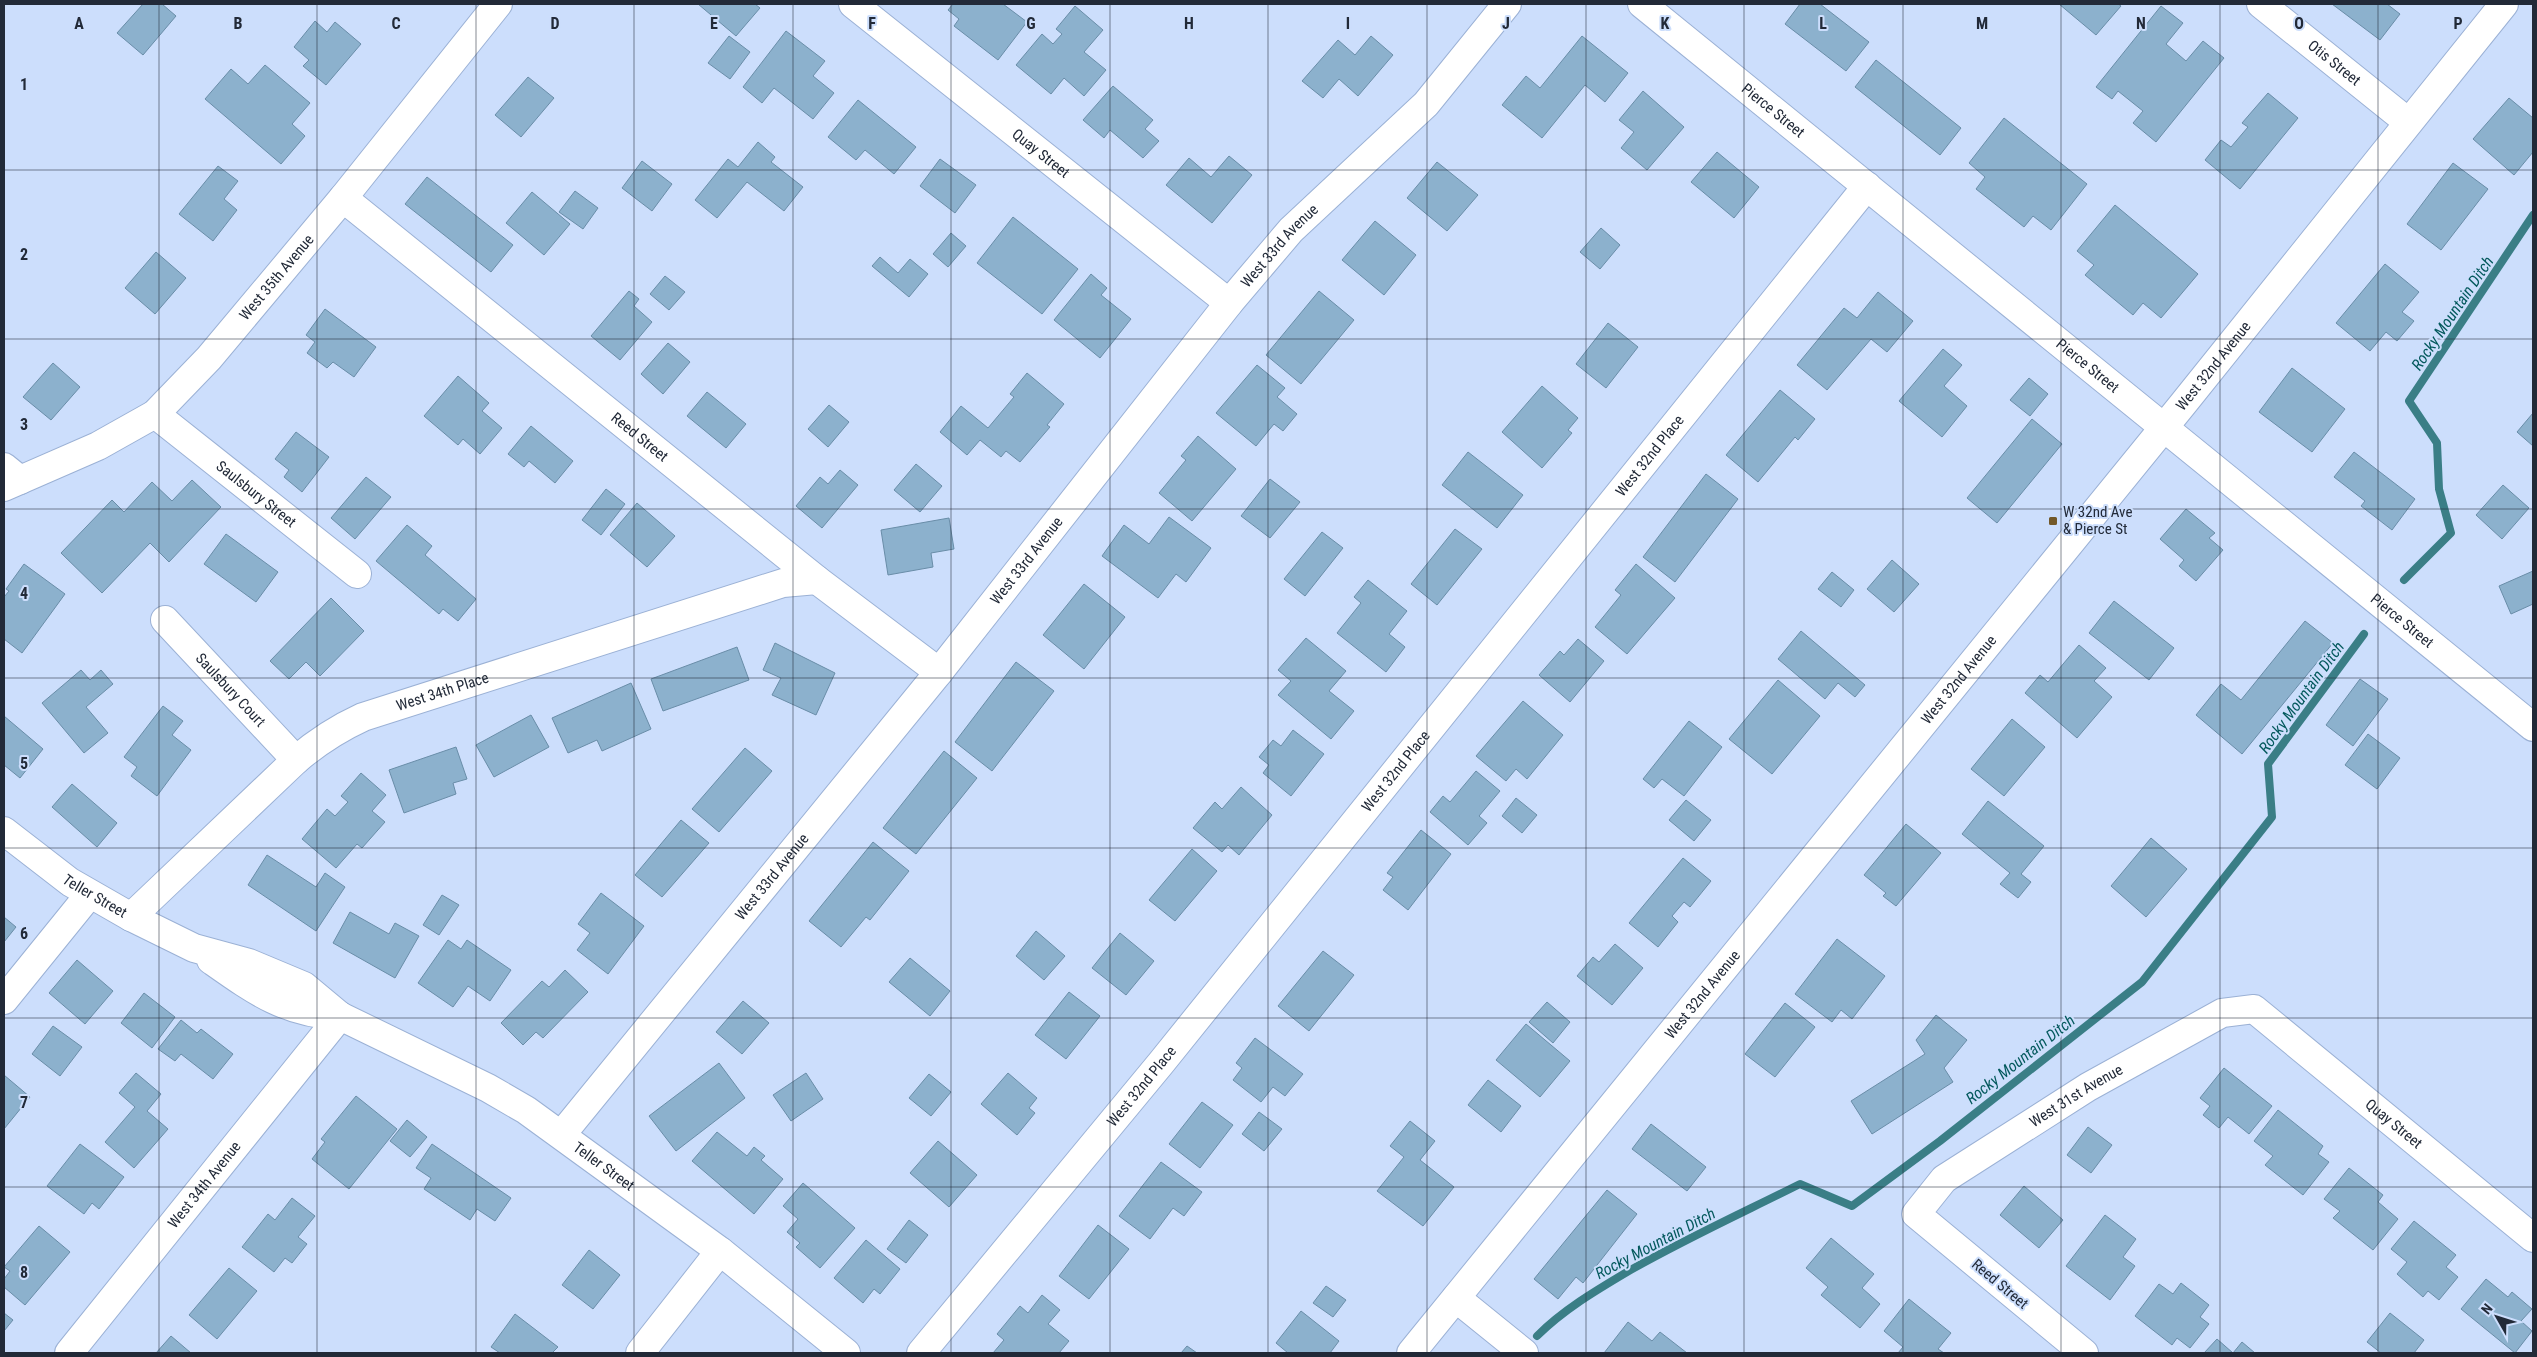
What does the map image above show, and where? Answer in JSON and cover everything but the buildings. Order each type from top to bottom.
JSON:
[{"type":"street","name":"West 35th Avenue","points":[[9,478],[98,446],[155,414],[209,358],[343,198],[498,4]]},
{"type":"street","name":"Quay Street","points":[[853,4],[1230,303]]},
{"type":"street","name":"West 33rd Avenue","points":[[562,1134],[939,672],[1230,303],[1292,230],[1426,104],[1507,4]]},
{"type":"street","name":"Pierce Street","points":[[1642,4],[2533,727]]},
{"type":"street","name":"Otis Street","points":[[2261,4],[2408,122]]},
{"type":"street","name":"West 32nd Avenue","points":[[1411,1353],[2164,427],[2504,4]]},
{"type":"street","name":"West 32nd Place","points":[[921,1353],[1160,1063],[1866,186]]},
{"type":"street","name":"Reed Street","points":[[343,198],[817,580],[939,672]]},
{"type":"street","name":"Saulsbury Street","points":[[155,414],[357,574]]},
{"type":"street","name":"West 34th Place","points":[[131,917],[312,746],[363,717],[783,583],[817,580]]},
{"type":"street","name":"Saulsbury Court","points":[[165,620],[296,760]]},
{"type":"street","name":"Teller Street","points":[[4,831],[44,863],[89,894],[131,917],[194,948],[248,963],[297,983],[315,993],[340,1016],[488,1088],[562,1134],[720,1252],[846,1353]]},
{"type":"street","points":[[4,1000],[89,894]]},
{"type":"street","name":"Quay Street","points":[[2254,1009],[2533,1238]]},
{"type":"street","name":"West 31st Avenue","points":[[1916,1214],[1944,1179],[2088,1087],[2222,1013],[2254,1009]]},
{"type":"street","name":"West 34th Avenue","points":[[69,1353],[340,1016]]},
{"type":"street","name":"Reed Street","points":[[1916,1214],[2084,1353]]},
{"type":"street","points":[[640,1353],[720,1252]]},
{"type":"street","points":[[1456,1298],[1524,1353]]},
{"type":"waterway","name":"Rocky Mountain Ditch","points":[[2404,580],[2451,533],[2439,489],[2437,443],[2409,401],[2533,215]]},
{"type":"waterway","name":"Rocky Mountain Ditch","points":[[1537,1336],[1568,1309],[1627,1272],[1800,1184],[1852,1206],[1940,1141],[2142,982],[2272,817],[2268,764],[2364,634]]},
{"type":"place","name":"W 32nd Ave & Pierce St","points":[[2053,521]]}]
